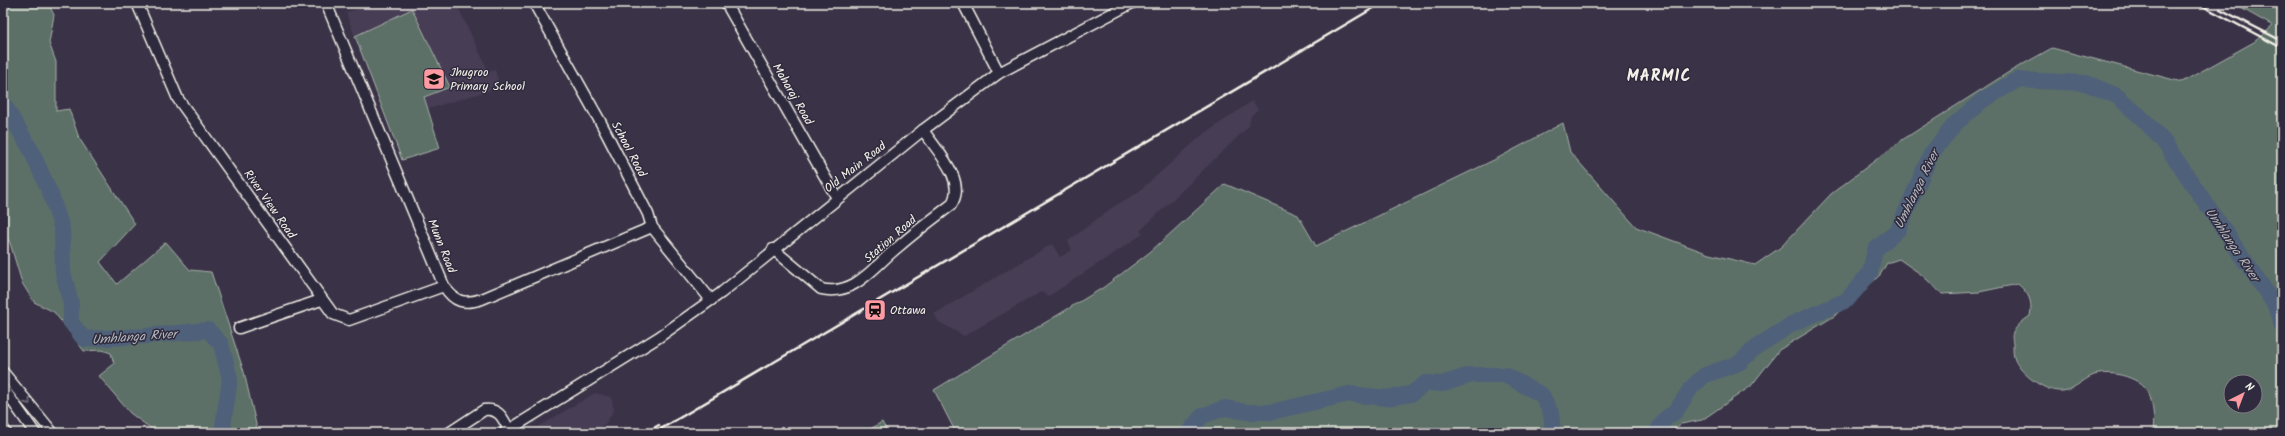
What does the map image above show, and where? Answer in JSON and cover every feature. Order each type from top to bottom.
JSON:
[{"type":"street","name":"River View Road","points":[[136,3],[178,99],[321,300],[333,314],[349,320],[444,286]]},
{"type":"street","name":"Munn Road","points":[[326,3],[444,286],[450,295],[457,301],[464,304],[470,303],[652,227]]},
{"type":"street","name":"School Road","points":[[534,3],[605,130],[648,214],[652,227],[711,300]]},
{"type":"street","name":"Maharaj Road","points":[[726,3],[837,198]]},
{"type":"street","points":[[963,3],[999,73]]},
{"type":"street","name":"Old Main Road","points":[[506,431],[608,370],[711,300],[923,130],[999,73],[1128,4]]},
{"type":"street","name":"Station Road","points":[[773,250],[821,290],[828,291],[848,287],[871,273],[897,247],[951,205],[956,196],[954,177],[923,130]]},
{"type":"street","points":[[698,309],[703,290]]},
{"type":"street","points":[[239,328],[321,300]]},
{"type":"street","points":[[3,372],[53,433]]},
{"type":"street","points":[[3,388],[35,433]]},
{"type":"street","points":[[449,433],[484,410],[490,410],[502,416],[506,431]]},
{"type":"street","points":[[3,428],[6,433]]},
{"type":"shaded area","name":"Jhugroo Primary School","points":[[373,3],[456,3],[489,72],[495,70],[500,87],[428,109],[440,148],[402,160],[346,13]]},
{"type":"shaded area","points":[[1252,101],[1258,109],[1251,116],[1249,126],[1140,231],[1143,234],[1049,296],[1041,292],[964,336],[939,322],[934,314],[1052,244],[1060,257],[1072,250],[1068,241],[1113,207],[1137,193],[1200,137]]},
{"type":"shaded area","points":[[595,393],[611,397],[614,410],[606,423],[596,431],[592,433],[528,433]]},
{"type":"green space","points":[[3,3],[48,3],[54,15],[49,43],[56,62],[56,111],[69,109],[79,138],[135,224],[100,262],[117,284],[166,242],[190,270],[211,272],[244,372],[258,433],[157,433],[130,413],[99,376],[114,364],[111,353],[102,350],[84,351],[54,312],[34,302],[22,283],[10,243],[3,231]]},
{"type":"green space","points":[[2232,3],[2282,3],[2282,433],[2153,433],[2153,410],[2147,390],[2134,380],[2118,374],[2094,375],[2072,388],[2063,391],[2046,388],[2027,376],[2022,371],[2014,357],[2012,334],[2018,325],[2030,316],[2031,311],[2029,298],[2018,284],[1979,292],[1942,294],[1922,275],[1899,259],[1887,263],[1880,275],[1836,315],[1779,350],[1751,386],[1702,420],[1681,424],[1668,433],[956,433],[934,390],[1104,287],[1150,252],[1225,184],[1298,215],[1316,246],[1498,158],[1563,123],[1570,152],[1636,227],[1709,254],[1755,265],[1781,247],[1831,194],[1902,140],[2009,72],[2052,48],[2182,82],[2254,42],[2273,26]]},
{"type":"green space","points":[[412,9],[450,87],[424,97],[440,148],[402,160],[355,36]]},
{"type":"green space","points":[[882,422],[888,433],[864,433]]},
{"type":"waterway","name":"Umhlanga River","points":[[1656,433],[1665,419],[1676,411],[1691,388],[1705,375],[1739,363],[1756,347],[1792,324],[1847,300],[1870,273],[1875,250],[1898,230],[1931,154],[1955,124],[1983,100],[2017,80],[2086,83],[2117,96],[2144,120],[2164,142],[2275,305],[2282,326]]},
{"type":"waterway","name":"Umhlanga River","points":[[3,103],[31,150],[51,195],[62,229],[63,272],[71,304],[71,322],[84,339],[147,336],[208,330],[221,344],[230,379],[223,426],[226,433]]},
{"type":"waterway","name":"Umhlanga River","points":[[1188,433],[1202,416],[1225,408],[1246,412],[1271,412],[1349,394],[1386,398],[1411,394],[1426,383],[1442,384],[1471,375],[1505,375],[1542,395],[1551,413],[1553,433]]},
{"type":"railway","points":[[654,433],[1382,3]]},
{"type":"railway","points":[[2197,3],[2282,48]]},
{"type":"railway","points":[[2220,9],[2282,41]]},
{"type":"railway","points":[[645,433],[659,425]]},
{"type":"place","name":"Jhugroo Primary School","points":[[434,79]]},
{"type":"place","name":"Ottawa","points":[[875,310]]},
{"type":"district","name":"MARMIC","points":[[1659,75]]}]
